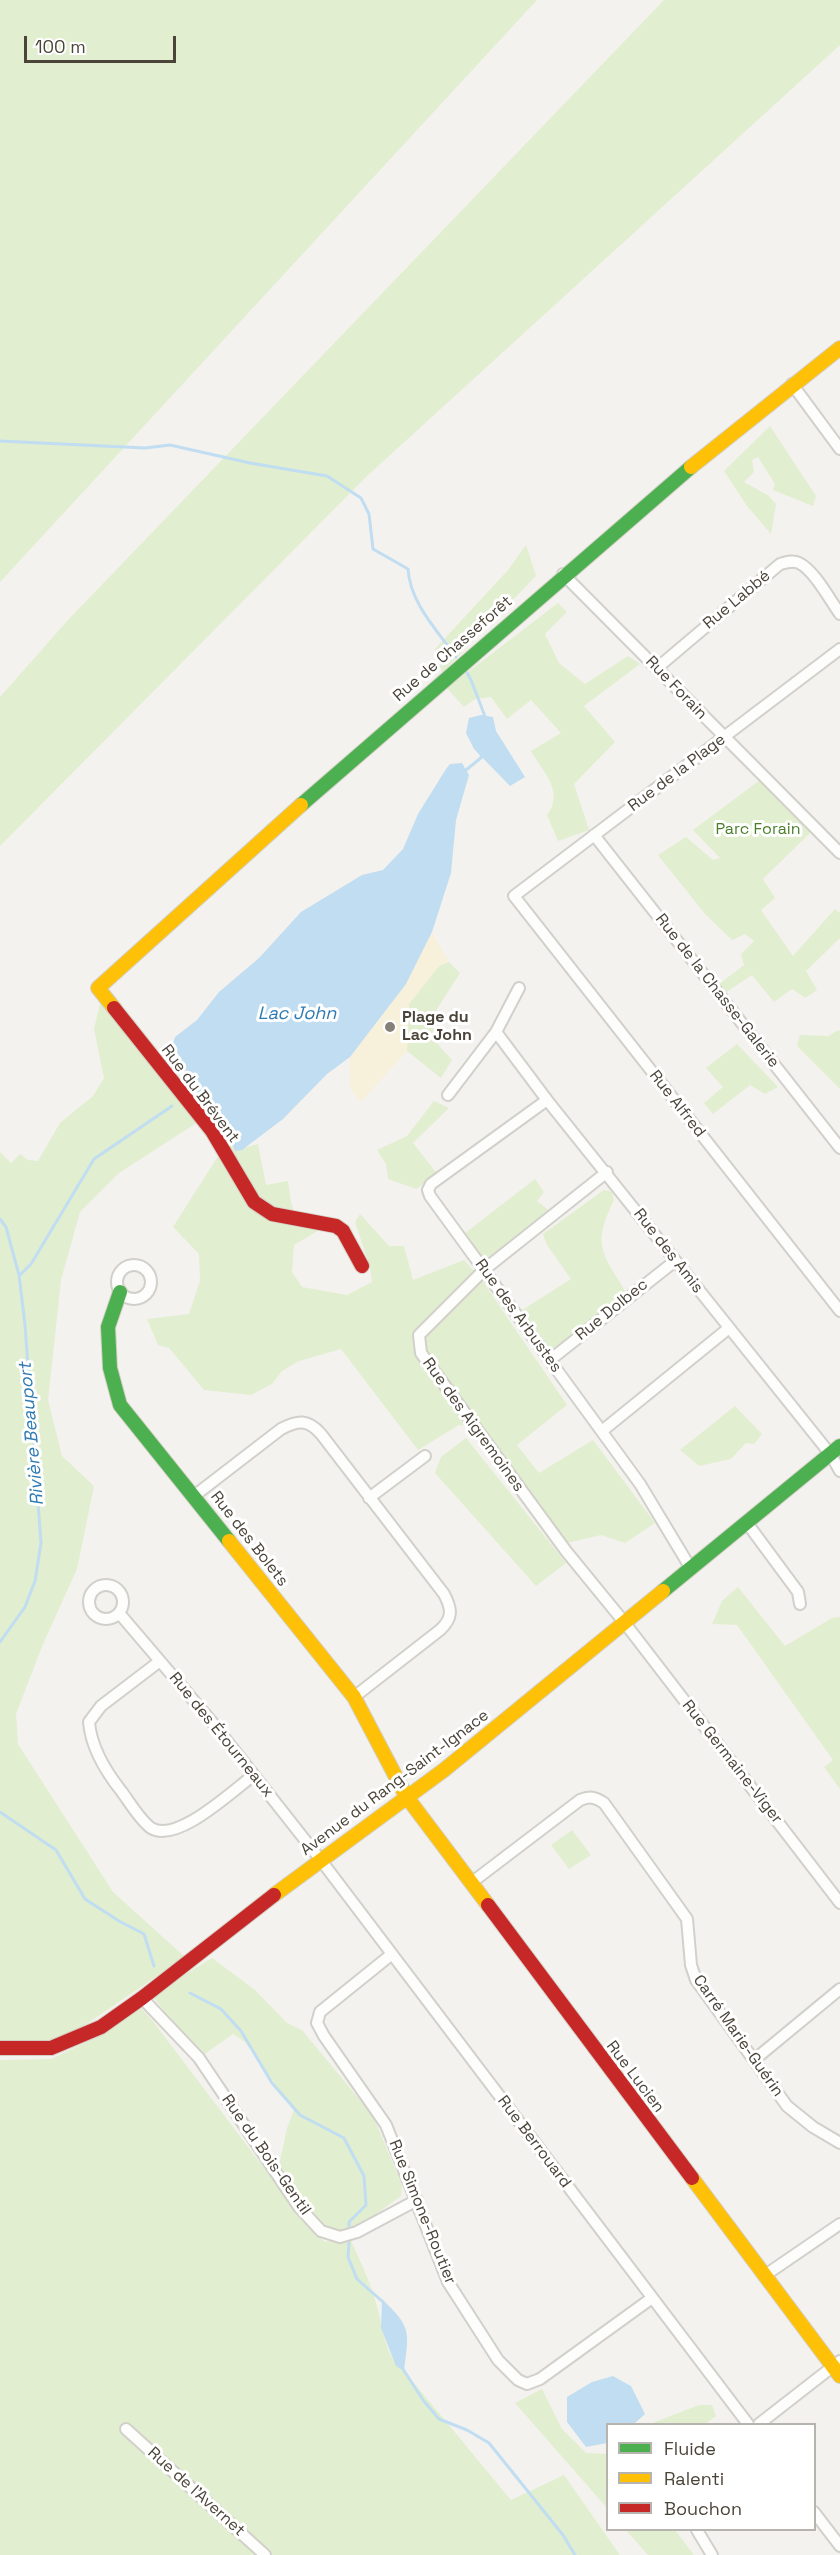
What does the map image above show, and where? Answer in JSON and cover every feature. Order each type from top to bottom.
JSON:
[{"type":"street","name":"Rue de Chasseforêt","points":[[98,988],[204,888],[563,574],[792,384],[840,348]]},
{"type":"street","points":[[792,384],[840,449]]},
{"type":"street","name":"Rue Labbé","points":[[657,668],[780,564],[790,561],[799,563],[809,570],[840,614]]},
{"type":"street","name":"Rue Forain","points":[[563,574],[723,738],[840,853]]},
{"type":"street","name":"Rue de la Plage","points":[[514,896],[840,649]]},
{"type":"street","name":"Rue de la Chasse-Galerie","points":[[594,835],[840,1148]]},
{"type":"street","name":"Rue Alfred","points":[[514,896],[840,1311]]},
{"type":"street","name":"Rue du Brévent","points":[[98,988],[212,1131],[254,1202],[272,1214],[336,1227],[343,1232],[362,1266]]},
{"type":"street","points":[[448,1095],[496,1032],[519,988]]},
{"type":"street","name":"Rue des Amis","points":[[496,1032],[547,1100],[607,1172],[729,1328],[836,1450],[840,1471]]},
{"type":"street","name":"Rue des Arbustes","points":[[547,1100],[431,1184],[428,1190],[435,1203],[640,1484],[690,1567]]},
{"type":"street","name":"Rue des Aigremoines","points":[[607,1172],[485,1269],[419,1335],[421,1353],[566,1551],[624,1622]]},
{"type":"street","name":"Rue Dolbec","points":[[550,1360],[675,1261]]},
{"type":"street","name":"Rue des Bolets","points":[[120,1292],[108,1327],[110,1368],[120,1405],[354,1698],[406,1796]]},
{"type":"street","points":[[602,1431],[729,1328]]},
{"type":"street","points":[[194,1496],[281,1428],[303,1421],[313,1425],[321,1434],[444,1594],[451,1614],[448,1622],[440,1630],[354,1698]]},
{"type":"street","name":"Avenue du Rang-Saint-Ignace","points":[[0,2048],[51,2048],[101,2027],[142,1998],[320,1859],[444,1770],[836,1450]]},
{"type":"street","points":[[369,1498],[425,1456]]},
{"type":"street","points":[[747,1523],[798,1592],[800,1604]]},
{"type":"street","name":"Rue des Étourneaux","points":[[119,1613],[254,1775],[320,1859]]},
{"type":"street","name":"Rue Germaine-Viger","points":[[624,1622],[840,1903]]},
{"type":"street","points":[[160,1661],[101,1706],[89,1722],[90,1739],[115,1783],[149,1827],[166,1832],[184,1826],[254,1775]]},
{"type":"street","name":"Rue Lucien","points":[[406,1796],[764,2277],[838,2368]]},
{"type":"street","name":"Carré Marie-Guérin","points":[[471,1883],[571,1805],[588,1797],[596,1798],[604,1803],[687,1919],[691,1965],[696,1980],[787,2106],[813,2127],[840,2142]]},
{"type":"street","name":"Rue Berrouard","points":[[320,1859],[747,2423]]},
{"type":"street","name":"Rue Simone-Routier","points":[[392,1954],[320,2012],[317,2023],[386,2125],[448,2282],[498,2360],[518,2380],[527,2384],[540,2379],[652,2298]]},
{"type":"street","points":[[754,2060],[840,1989]]},
{"type":"street","name":"Rue du Bois-Gentil","points":[[142,1998],[199,2058],[299,2207],[321,2231],[340,2237],[357,2232],[417,2200]]},
{"type":"street","points":[[764,2277],[840,2224]]},
{"type":"street","points":[[760,2423],[838,2368]]},
{"type":"street","name":"Rue de l'Avernet","points":[[126,2430],[265,2555]]},
{"type":"street","points":[[816,2515],[840,2546]]},
{"type":"street","points":[[698,2531],[712,2555]]},
{"type":"green space","points":[[0,0],[537,0],[0,582]]},
{"type":"green space","points":[[664,0],[840,0],[840,45],[366,477],[0,846],[0,697],[68,620]]},
{"type":"green space","points":[[770,426],[816,496],[813,506],[773,490],[775,484],[758,457],[752,460],[754,472],[744,482],[769,496],[776,504],[771,534],[747,506],[724,471]]},
{"type":"green space","points":[[526,545],[536,576],[442,673],[435,649],[508,570]]},
{"type":"green space","points":[[558,603],[567,612],[545,634],[559,663],[585,684],[628,656],[640,664],[584,706],[615,742],[574,784],[589,830],[558,841],[547,815],[552,807],[553,790],[531,751],[561,733],[531,700],[507,719],[491,697],[475,699],[464,707],[447,688]]},
{"type":"green space","name":"Parc Forain","points":[[764,777],[815,828],[763,879],[775,898],[761,910],[793,956],[835,909],[840,913],[840,938],[806,971],[817,990],[805,998],[792,989],[774,1002],[752,975],[719,997],[714,988],[744,965],[741,954],[754,941],[745,934],[732,940],[706,915],[658,855],[686,837],[713,860],[720,858],[693,830]]},
{"type":"green space","points":[[449,962],[460,973],[437,1009],[432,1038],[452,1060],[441,1078],[407,1051],[409,1004],[439,966]]},
{"type":"green space","points":[[101,1000],[198,1122],[119,1173],[80,1212],[61,1280],[48,1400],[62,1456],[94,1486],[77,1569],[43,1644],[16,1714],[18,1744],[113,1892],[185,1957],[51,2048],[0,2048],[0,1152],[11,1163],[20,1154],[28,1160],[38,1161],[60,1123],[93,1096],[104,1078],[94,1029]]},
{"type":"green space","points":[[839,1030],[840,1089],[797,1046],[800,1035],[828,1036]]},
{"type":"green space","points":[[737,1044],[778,1087],[765,1094],[750,1085],[713,1114],[704,1103],[723,1087],[706,1068]]},
{"type":"green space","points":[[434,1101],[449,1108],[413,1143],[438,1175],[416,1189],[388,1179],[386,1164],[377,1150],[407,1136]]},
{"type":"green space","points":[[227,1142],[247,1147],[258,1144],[266,1185],[288,1181],[294,1211],[321,1229],[294,1245],[292,1272],[302,1287],[347,1295],[372,1282],[370,1267],[355,1222],[360,1214],[389,1246],[404,1246],[413,1280],[464,1260],[481,1279],[567,1405],[517,1445],[539,1473],[593,1440],[655,1523],[625,1543],[601,1535],[567,1543],[474,1426],[459,1425],[418,1450],[341,1349],[299,1361],[282,1371],[272,1384],[251,1395],[204,1390],[169,1348],[158,1345],[147,1319],[189,1314],[200,1281],[199,1254],[173,1227]]},
{"type":"green space","points":[[535,1179],[544,1192],[537,1201],[555,1215],[487,1269],[460,1237]]},
{"type":"green space","points":[[604,1190],[612,1192],[614,1200],[603,1229],[603,1249],[606,1259],[627,1294],[552,1361],[516,1314],[571,1279],[547,1245],[543,1234]]},
{"type":"green space","points":[[735,1406],[762,1434],[754,1444],[746,1443],[731,1459],[699,1466],[680,1450]]},
{"type":"green space","points":[[466,1438],[566,1563],[536,1586],[435,1473],[441,1457]]},
{"type":"green space","points":[[738,1587],[785,1646],[832,1618],[840,1617],[840,1789],[824,1767],[833,1760],[737,1625],[712,1624],[722,1601]]},
{"type":"green space","points":[[572,1830],[591,1855],[569,1869],[551,1845]]},
{"type":"green space","points":[[212,1958],[255,1990],[287,2023],[302,2030],[373,2116],[402,2185],[401,2196],[361,2225],[337,2234],[325,2227],[279,2166],[287,2128],[294,2110],[245,2042],[233,2034],[199,2058],[152,1995]]},
{"type":"green space","points":[[136,2003],[152,2020],[311,2230],[325,2242],[350,2238],[371,2287],[392,2358],[511,2500],[564,2475],[620,2555],[0,2555],[0,2060],[51,2059],[100,2036]]},
{"type":"green space","points":[[542,2389],[562,2429],[586,2453],[606,2454],[606,2507],[515,2403]]},
{"type":"green space","points":[[699,2405],[712,2405],[716,2416],[706,2423],[653,2423]]},
{"type":"green space","points":[[627,2531],[676,2531],[694,2555],[648,2555]]},
{"type":"sand","name":"Plage du Lac John","points":[[432,932],[449,962],[439,966],[409,1004],[407,1051],[361,1102],[350,1088],[350,1057],[406,984]]},
{"type":"water","points":[[481,715],[493,717],[496,731],[525,777],[510,786],[474,749],[466,733],[469,718]]},
{"type":"water","name":"Lac John","points":[[462,763],[469,775],[456,820],[451,873],[432,932],[406,984],[350,1057],[327,1074],[283,1119],[242,1150],[235,1151],[225,1123],[198,1096],[171,1049],[175,1037],[197,1020],[219,992],[259,958],[301,912],[362,875],[383,870],[403,849],[418,814],[446,769],[450,764]]},
{"type":"water","points":[[382,2299],[399,2317],[406,2331],[404,2371],[396,2366],[381,2328]]},
{"type":"water","points":[[613,2376],[631,2386],[645,2414],[635,2423],[606,2423],[606,2443],[586,2447],[567,2422],[567,2397],[592,2382]]},
{"type":"waterway","points":[[0,441],[145,448],[170,445],[250,463],[327,476],[361,498],[369,514],[373,549],[408,569],[419,605],[456,657]]},
{"type":"waterway","points":[[466,671],[486,719]]},
{"type":"waterway","points":[[466,770],[482,757],[481,755]]},
{"type":"waterway","points":[[20,1275],[31,1264],[94,1159],[172,1106]]},
{"type":"waterway","name":"Rivière Beauport","points":[[0,1219],[6,1227],[19,1275],[25,1325],[41,1543],[35,1581],[25,1607],[0,1642]]},
{"type":"waterway","name":"Rivière Beauport","points":[[0,1812],[56,1850],[85,1899],[144,1934],[154,1966]]},
{"type":"waterway","name":"Rivière Beauport","points":[[190,1993],[221,2009],[241,2031],[272,2083],[300,2115],[344,2138],[364,2176],[366,2205],[349,2222],[349,2226]]},
{"type":"waterway","name":"Rivière Beauport","points":[[349,2243],[348,2257],[357,2279],[383,2302]]},
{"type":"waterway","name":"Rivière Beauport","points":[[403,2369],[423,2400],[439,2419],[467,2430],[489,2443],[563,2535],[575,2555]]},
{"type":"traffic: fast","points":[[301,805],[691,467]]},
{"type":"traffic: fast","points":[[120,1292],[108,1327],[110,1368],[120,1405],[229,1541]]},
{"type":"traffic: fast","points":[[663,1591],[840,1446]]},
{"type":"traffic: slow","points":[[691,467],[840,348]]},
{"type":"traffic: slow","points":[[114,1008],[98,988],[301,805]]},
{"type":"traffic: slow","points":[[229,1541],[354,1697],[406,1796],[488,1905]]},
{"type":"traffic: slow","points":[[274,1895],[444,1770],[663,1591]]},
{"type":"traffic: slow","points":[[692,2178],[840,2376]]},
{"type":"traffic: jam","points":[[114,1008],[212,1131],[254,1202],[272,1214],[336,1226],[343,1231],[362,1266]]},
{"type":"traffic: jam","points":[[0,2048],[51,2048],[101,2027],[142,1998],[274,1895]]},
{"type":"traffic: jam","points":[[488,1905],[692,2178]]},
{"type":"place","name":"Plage du Lac John","points":[[390,1027]]}]
